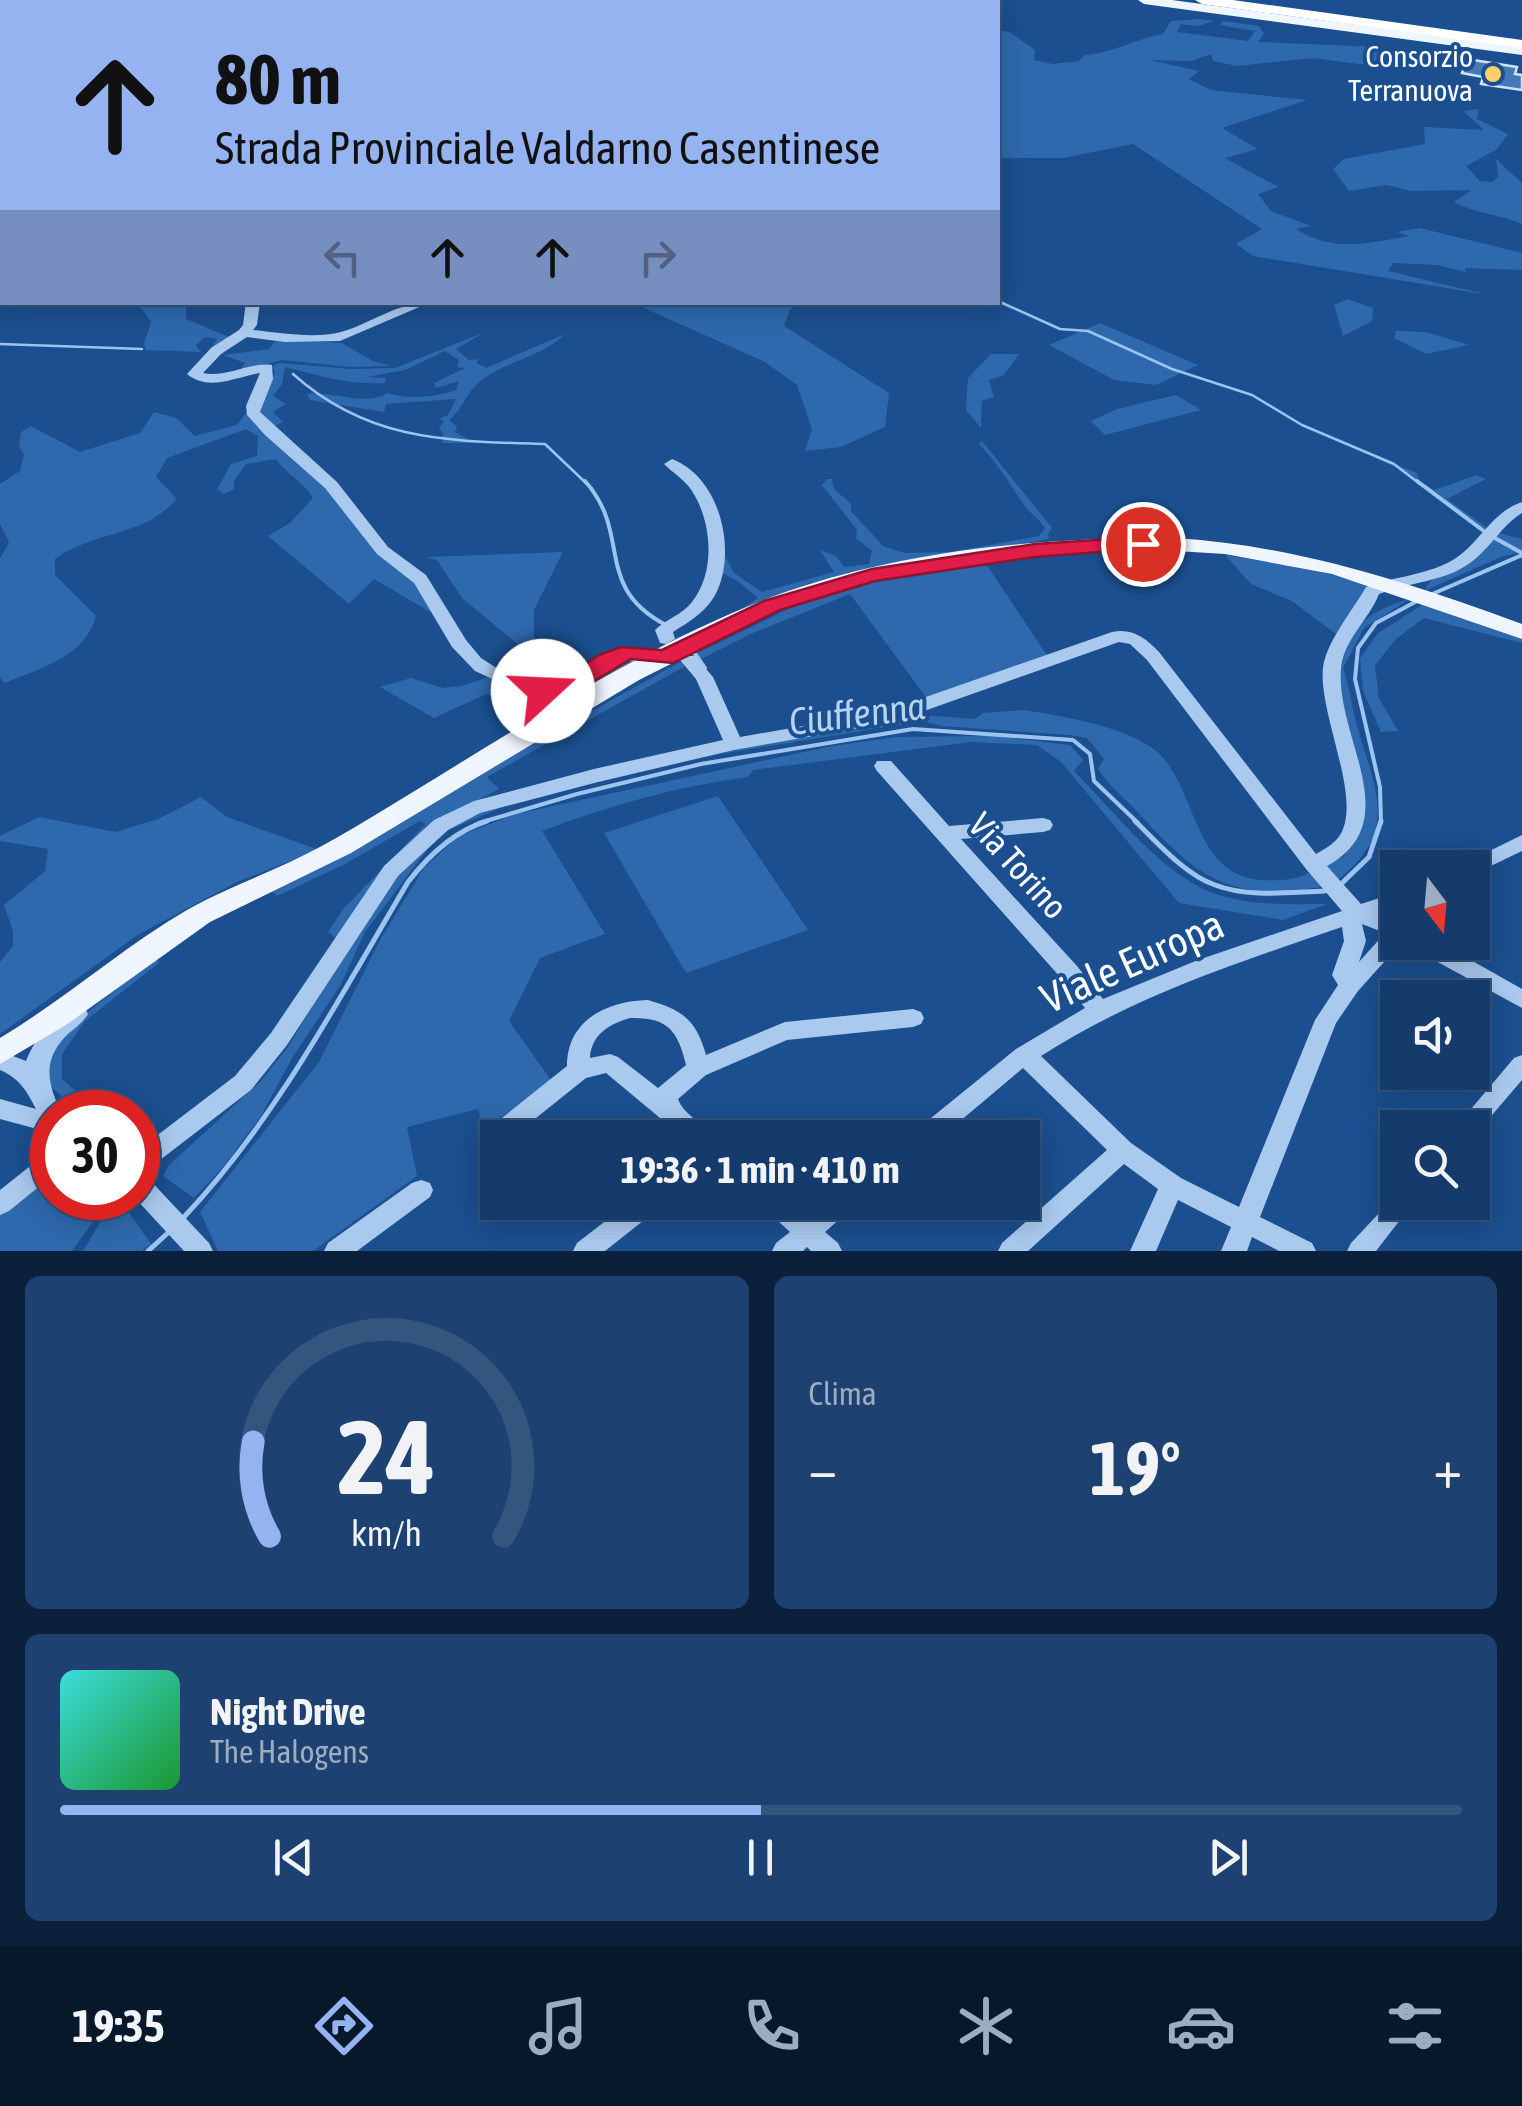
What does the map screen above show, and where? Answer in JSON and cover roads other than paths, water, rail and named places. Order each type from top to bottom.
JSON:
[{"type":"highway","points":[[1202,0],[1522,44]]},
{"type":"highway","points":[[1232,0],[1522,44]]},
{"type":"main road","points":[[1144,0],[1522,44]]},
{"type":"main road","points":[[0,1052],[63,1013],[201,914],[314,862],[674,651],[749,615],[820,588],[912,568],[1035,551],[1143,544],[1226,548],[1281,556],[1375,580],[1522,632]]},
{"type":"street","points":[[253,305],[250,326],[216,351],[194,374],[220,378],[266,368],[265,384],[255,398],[252,412],[331,485],[378,547],[418,576],[462,648],[477,664],[533,689],[555,690],[579,682],[607,660],[638,651],[674,651]]},
{"type":"street","points":[[244,333],[340,337],[418,305]]},
{"type":"street","points":[[672,464],[700,484],[715,524],[713,574],[696,610],[664,630],[674,651],[704,677],[734,744]]},
{"type":"street","points":[[1318,871],[1353,829],[1350,766],[1332,691],[1332,663],[1346,630],[1366,611],[1372,591],[1392,581],[1430,575],[1466,560],[1504,518],[1522,507]]},
{"type":"street","points":[[160,1148],[187,1130],[260,1064],[391,870],[440,824],[474,808],[526,792],[734,744],[886,718],[1104,640],[1126,636],[1136,639],[1153,656],[1352,913],[1380,923]]},
{"type":"street","name":"Via Torino","points":[[884,766],[1100,1012]]},
{"type":"street","points":[[944,834],[1043,825]]},
{"type":"street","points":[[1490,859],[1522,842]]},
{"type":"street","name":"Viale Europa","points":[[945,1120],[1025,1054],[1100,1012],[1206,966],[1380,905]]},
{"type":"street","points":[[1350,985],[1343,975],[1354,941],[1352,913]]},
{"type":"street","points":[[35,1084],[40,1050],[64,1024],[155,953],[174,932]]},
{"type":"street","points":[[1234,1251],[1326,1020],[1380,951]]},
{"type":"street","points":[[1452,960],[1522,999]]},
{"type":"street","points":[[579,1070],[576,1057],[582,1038],[597,1021],[617,1011],[642,1009],[670,1015],[684,1027],[698,1068]]},
{"type":"street","points":[[670,1111],[665,1096],[698,1068],[785,1032],[914,1018]]},
{"type":"street","points":[[1025,1054],[1123,1150],[1172,1185],[1303,1251]]},
{"type":"street","points":[[0,1060],[22,1068],[38,1090]]},
{"type":"street","points":[[515,1120],[579,1070],[604,1063],[610,1063],[680,1120]]},
{"type":"street","points":[[1482,1110],[1522,1064]]},
{"type":"street","points":[[0,1109],[30,1116]]},
{"type":"street","points":[[1011,1251],[1123,1150]]},
{"type":"street","points":[[3,1196],[30,1177]]},
{"type":"street","points":[[1142,1251],[1172,1185]]},
{"type":"street","points":[[337,1251],[421,1190]]},
{"type":"street","points":[[160,1207],[197,1247]]},
{"type":"street","points":[[586,1251],[625,1220]]},
{"type":"street","points":[[794,1220],[829,1251]]},
{"type":"street","points":[[785,1251],[820,1220]]},
{"type":"street","points":[[1360,1251],[1387,1220]]},
{"type":"waterway","points":[[1000,302],[1060,329],[1088,331],[1172,369],[1252,395],[1302,425],[1394,464],[1420,484]]},
{"type":"waterway","points":[[0,344],[142,349]]},
{"type":"waterway","points":[[293,374],[351,413],[381,425],[443,438],[545,444],[587,484]]},
{"type":"waterway","points":[[585,481],[608,521],[629,594],[643,610],[666,625]]},
{"type":"waterway","points":[[1417,481],[1485,532]]},
{"type":"waterway","points":[[1493,537],[1522,553]]},
{"type":"waterway","name":"Ciuffenna","points":[[1430,595],[1522,555]]},
{"type":"waterway","name":"Ciuffenna","points":[[1381,821],[1380,787],[1355,679],[1358,648],[1376,623],[1417,601]]},
{"type":"waterway","points":[[693,651],[705,668]]},
{"type":"waterway","name":"Ciuffenna","points":[[479,823],[701,764],[913,729],[1073,740],[1090,754],[1094,781],[1138,823]]},
{"type":"waterway","name":"Ciuffenna","points":[[184,1217],[278,1098],[408,882],[443,845],[487,821]]},
{"type":"waterway","name":"Ciuffenna","points":[[1135,821],[1182,866],[1215,885],[1256,893],[1325,891]]},
{"type":"waterway","name":"Ciuffenna","points":[[1339,886],[1369,857],[1381,821]]},
{"type":"waterway","name":"Ciuffenna","points":[[148,1251],[170,1231]]},
{"type":"place","name":"Consorzio Terranuova","points":[[1493,74]]}]
